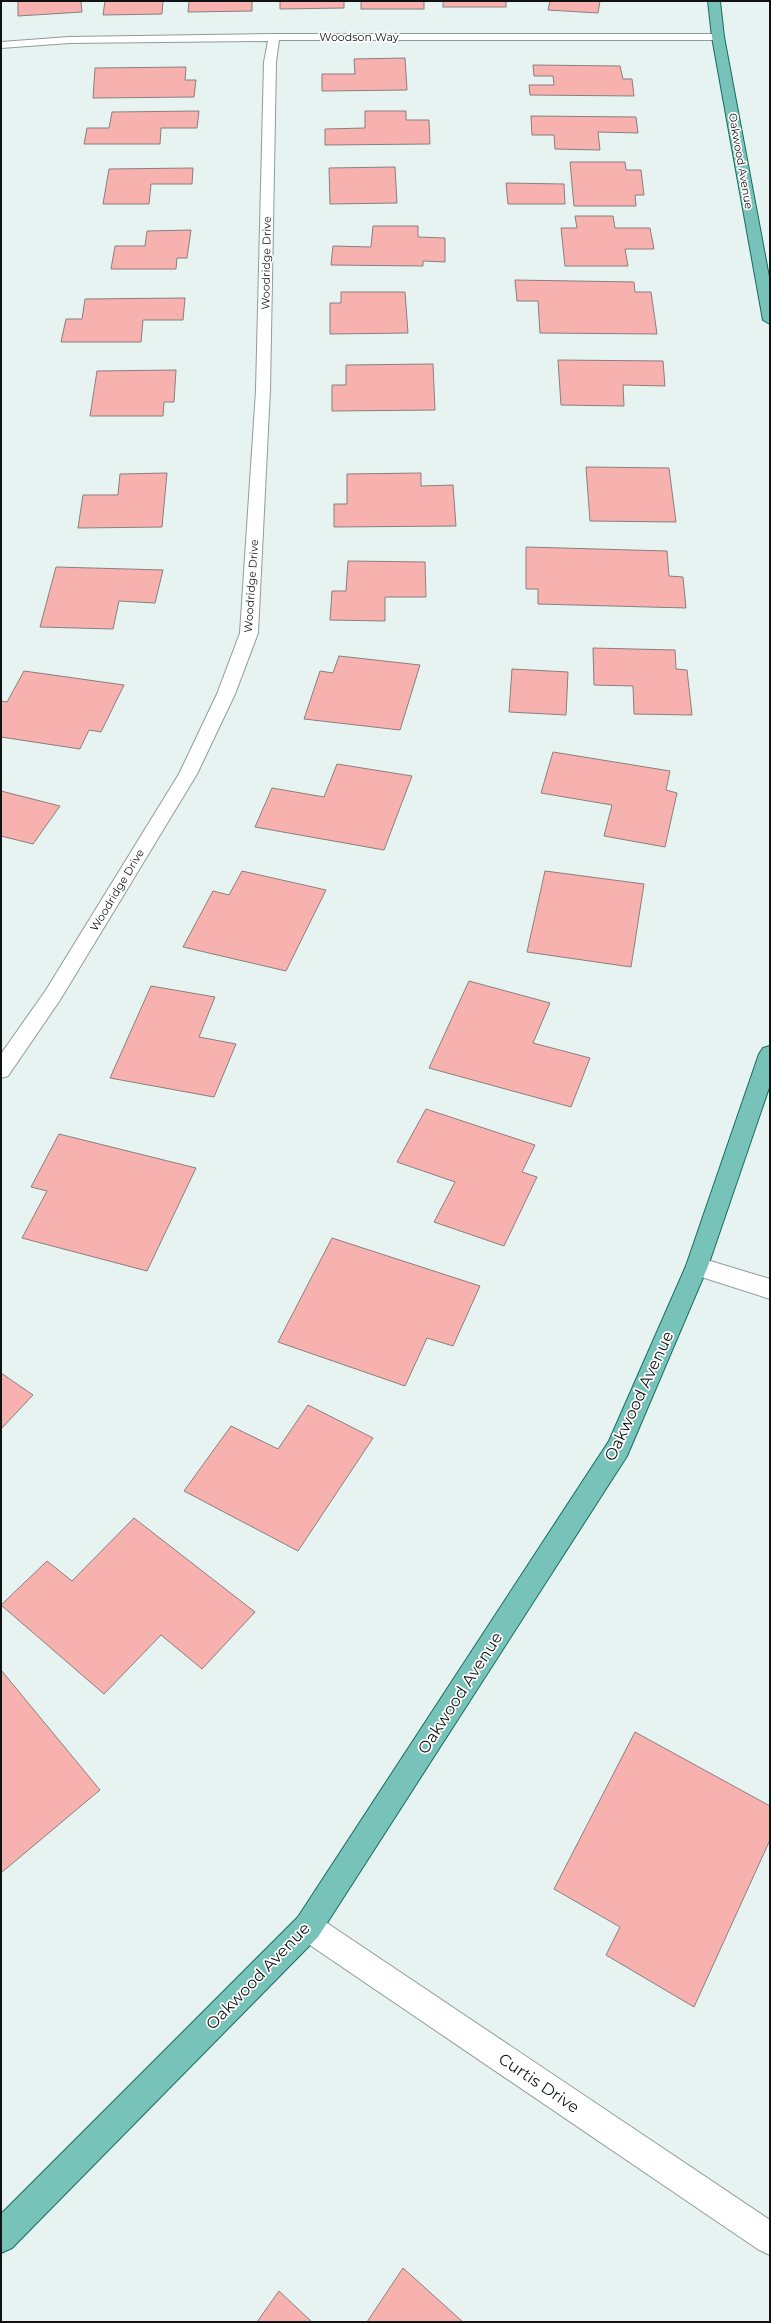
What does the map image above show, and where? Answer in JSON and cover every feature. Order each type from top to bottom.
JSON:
[{"type":"main road","name":"Oakwood Avenue","points":[[714,1],[718,37],[770,320]]},
{"type":"main road","name":"Oakwood Avenue","points":[[1,2237],[308,1927],[618,1448],[697,1266],[770,1054]]},
{"type":"street","name":"Woodson Way","points":[[1,45],[69,40],[274,37],[718,37]]},
{"type":"street","name":"Woodridge Drive","points":[[1,1070],[53,996],[188,774],[226,694],[249,633],[263,390],[270,62],[274,37]]},
{"type":"street","points":[[697,1266],[770,1289]]},
{"type":"street","name":"Curtis Drive","points":[[308,1927],[770,2239]]},
{"type":"building","points":[[18,1],[81,1],[82,12],[18,16]]},
{"type":"building","points":[[105,1],[163,1],[162,14],[103,15]]},
{"type":"building","points":[[189,1],[252,1],[252,11],[188,12]]},
{"type":"building","points":[[280,1],[344,1],[344,8],[280,9]]},
{"type":"building","points":[[361,1],[424,1],[424,9],[361,9]]},
{"type":"building","points":[[443,1],[506,1],[506,7],[443,7]]},
{"type":"building","points":[[550,1],[600,1],[598,13],[548,10]]},
{"type":"building","points":[[405,58],[407,90],[322,91],[322,74],[355,74],[354,59]]},
{"type":"building","points":[[533,65],[620,66],[623,79],[632,79],[634,96],[530,95],[529,85],[554,85],[553,76],[534,76]]},
{"type":"building","points":[[186,67],[185,80],[196,80],[194,97],[93,98],[95,68]]},
{"type":"building","points":[[199,111],[197,128],[161,128],[160,144],[84,144],[87,128],[109,128],[112,112]]},
{"type":"building","points":[[365,111],[406,111],[406,120],[429,120],[430,144],[325,145],[325,129],[365,128]]},
{"type":"building","points":[[531,116],[636,117],[638,133],[598,132],[600,150],[555,149],[554,135],[532,135]]},
{"type":"building","points":[[570,162],[625,162],[626,170],[641,170],[644,195],[635,195],[636,206],[574,206]]},
{"type":"building","points":[[395,167],[397,203],[330,204],[329,168]]},
{"type":"building","points":[[193,168],[192,184],[151,184],[149,204],[103,204],[109,169]]},
{"type":"building","points":[[506,183],[564,184],[565,204],[508,204]]},
{"type":"building","points":[[575,216],[613,216],[615,228],[650,228],[654,249],[625,249],[628,266],[565,266],[561,228],[577,228]]},
{"type":"building","points":[[373,226],[418,226],[418,237],[445,238],[445,262],[423,261],[423,266],[331,265],[333,246],[371,247]]},
{"type":"building","points":[[191,230],[187,258],[177,258],[176,269],[111,269],[115,246],[145,246],[147,231]]},
{"type":"building","points":[[515,280],[634,282],[635,292],[651,292],[657,334],[540,333],[538,301],[517,301]]},
{"type":"building","points":[[341,292],[405,292],[408,333],[330,334],[330,303],[341,303]]},
{"type":"building","points":[[185,298],[183,320],[143,320],[141,342],[61,342],[66,319],[82,319],[85,299]]},
{"type":"building","points":[[558,360],[663,361],[665,386],[623,385],[624,406],[561,405]]},
{"type":"building","points":[[433,364],[435,410],[332,411],[332,385],[346,385],[346,365]]},
{"type":"building","points":[[176,370],[174,402],[164,402],[163,416],[90,416],[97,371]]},
{"type":"building","points":[[586,467],[669,468],[676,522],[590,521]]},
{"type":"building","points":[[167,473],[162,527],[78,528],[83,495],[118,495],[120,474]]},
{"type":"building","points":[[421,473],[421,486],[453,485],[456,526],[334,527],[334,504],[347,504],[347,474]]},
{"type":"building","points":[[526,547],[667,551],[669,576],[683,577],[686,608],[538,604],[538,589],[526,589]]},
{"type":"building","points":[[348,561],[425,562],[426,597],[385,597],[385,621],[330,620],[332,591],[346,591]]},
{"type":"building","points":[[56,567],[163,570],[155,603],[119,601],[113,629],[40,627]]},
{"type":"building","points":[[593,648],[675,650],[676,669],[687,670],[692,715],[634,714],[633,686],[594,685]]},
{"type":"building","points":[[339,656],[420,665],[400,730],[304,719],[320,671],[333,673]]},
{"type":"building","points":[[512,669],[568,672],[566,715],[509,712]]},
{"type":"building","points":[[24,671],[124,685],[101,732],[89,730],[80,749],[1,737],[1,701],[7,702]]},
{"type":"building","points":[[553,752],[670,771],[666,790],[677,793],[665,847],[604,836],[612,805],[541,793]]},
{"type":"building","points":[[337,764],[412,776],[384,850],[255,827],[272,788],[324,797]]},
{"type":"building","points":[[1,791],[60,806],[33,844],[1,836]]},
{"type":"building","points":[[242,871],[326,890],[286,971],[183,947],[213,891],[229,895]]},
{"type":"building","points":[[545,871],[644,884],[631,967],[527,952]]},
{"type":"building","points":[[469,981],[550,1003],[533,1043],[590,1058],[571,1107],[429,1068]]},
{"type":"building","points":[[151,986],[215,997],[199,1037],[236,1044],[214,1097],[110,1078]]},
{"type":"building","points":[[426,1109],[535,1145],[522,1172],[537,1177],[504,1246],[434,1222],[455,1182],[397,1162]]},
{"type":"building","points":[[59,1134],[196,1168],[147,1271],[22,1238],[47,1191],[31,1187]]},
{"type":"building","points":[[332,1238],[480,1286],[453,1346],[427,1338],[405,1386],[278,1342]]},
{"type":"building","points":[[1,1373],[33,1395],[1,1429]]},
{"type":"building","points":[[308,1405],[373,1438],[298,1551],[184,1491],[231,1426],[278,1449]]},
{"type":"building","points":[[134,1518],[255,1612],[202,1669],[161,1635],[104,1694],[1,1605],[47,1561],[72,1581]]},
{"type":"building","points":[[1,1670],[100,1790],[1,1873]]},
{"type":"building","points":[[635,1732],[770,1806],[770,1840],[694,2007],[606,1955],[620,1927],[554,1889]]},
{"type":"building","points":[[403,2268],[463,2322],[367,2322]]},
{"type":"building","points":[[279,2291],[312,2322],[257,2322]]}]
